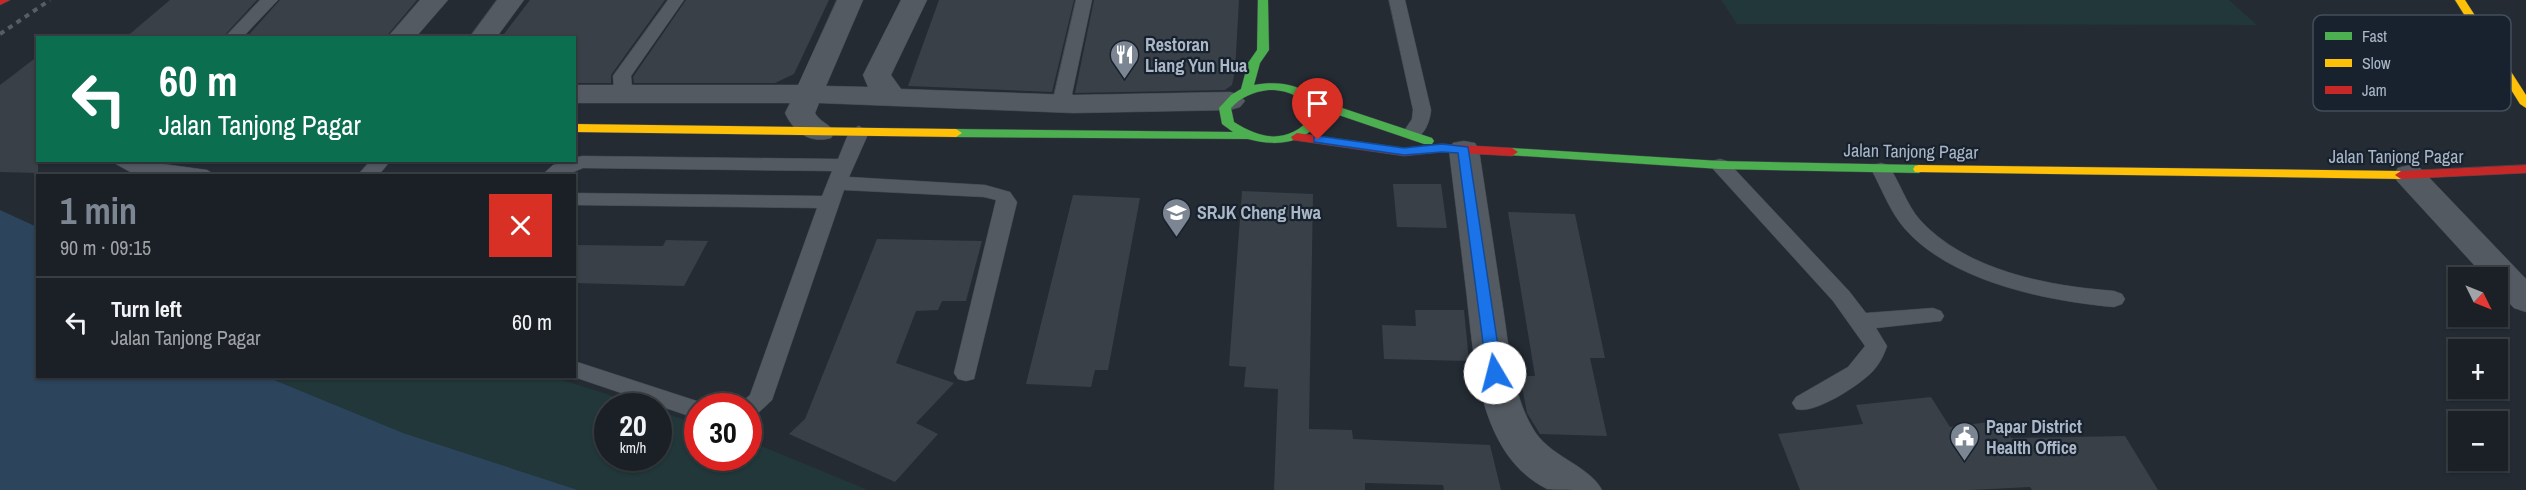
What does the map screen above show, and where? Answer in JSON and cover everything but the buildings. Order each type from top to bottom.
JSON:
[{"type":"main road","points":[[0,2],[5,0]]},
{"type":"main road","points":[[1245,136],[1235,131],[1225,116],[1239,96],[1254,63],[1263,50],[1263,0]]},
{"type":"main road","points":[[2460,0],[2470,15]]},
{"type":"main road","points":[[1263,50],[1278,64],[1291,89]]},
{"type":"main road","points":[[2511,80],[2526,104]]},
{"type":"main road","points":[[1239,96],[1269,87],[1291,89],[1313,102],[1453,149]]},
{"type":"main road","points":[[576,128],[1245,136],[1270,141],[1297,137],[1315,125],[1318,117],[1313,102]]},
{"type":"main road","name":"Jalan Tanjong Pagar","points":[[1297,137],[1404,152],[1453,149],[1720,165],[2409,176],[2526,169]]},
{"type":"street","points":[[402,36],[435,0]]},
{"type":"street","points":[[484,36],[511,0]]},
{"type":"street","points":[[820,132],[801,118],[802,108],[811,94],[850,0]]},
{"type":"street","points":[[893,97],[883,90],[877,75],[914,0]]},
{"type":"street","points":[[576,94],[633,96],[811,94],[1073,104],[1239,96]]},
{"type":"street","points":[[1453,149],[1495,373],[1504,407],[1516,438],[1539,463],[1582,490]]},
{"type":"street","points":[[2409,176],[2526,300]]},
{"type":"lane","points":[[234,36],[270,0]]},
{"type":"lane","points":[[633,96],[623,90],[622,76],[675,0]]},
{"type":"lane","points":[[1073,104],[1063,95],[1084,0]]},
{"type":"lane","points":[[1397,0],[1422,110],[1412,134]]},
{"type":"lane","points":[[762,394],[859,132]]},
{"type":"lane","points":[[122,162],[134,168],[189,174]]},
{"type":"lane","points":[[369,174],[380,162]]},
{"type":"lane","points":[[554,174],[560,169],[582,162],[838,184],[985,190],[1003,196],[1007,209],[966,373]]},
{"type":"lane","points":[[1720,165],[1841,296],[1876,346],[1872,359],[1863,370],[1804,403]]},
{"type":"lane","points":[[1881,169],[1912,224],[1932,241],[1961,258],[2030,287],[2082,298],[2114,299]]},
{"type":"lane","points":[[576,199],[838,184]]},
{"type":"lane","points":[[1860,321],[1933,316]]},
{"type":"lane","points":[[576,370],[684,405]]},
{"type":"green space","points":[[1721,0],[2229,0],[2257,25],[1737,24]]},
{"type":"green space","points":[[269,378],[556,378],[603,393],[594,393],[594,471],[672,471],[672,415],[684,420],[684,471],[762,471],[762,446],[868,490],[578,490],[402,433]]},
{"type":"water","points":[[0,210],[36,227],[36,378],[269,378],[403,433],[578,490],[0,490]]},
{"type":"railway","points":[[0,34],[50,0]]},
{"type":"traffic: fast","points":[[1247,90],[1254,63],[1263,50],[1263,0]]},
{"type":"traffic: fast","points":[[1276,86],[1303,95],[1316,110],[1318,117],[1299,135],[1288,139],[1263,139],[1239,131],[1228,124],[1225,108],[1230,102],[1254,89],[1276,86]]},
{"type":"traffic: fast","points":[[1313,102],[1428,141]]},
{"type":"traffic: fast","points":[[956,133],[1245,136]]},
{"type":"traffic: fast","points":[[1512,152],[1720,165],[1919,169]]},
{"type":"traffic: slow","points":[[2460,0],[2470,15]]},
{"type":"traffic: slow","points":[[2511,80],[2526,104]]},
{"type":"traffic: slow","points":[[576,128],[956,133]]},
{"type":"traffic: slow","points":[[1919,169],[2401,175]]},
{"type":"traffic: jam","points":[[0,2],[5,0]]},
{"type":"traffic: jam","points":[[1297,137],[1404,152],[1442,148],[1512,152]]},
{"type":"traffic: jam","points":[[2401,175],[2526,169]]},
{"type":"place","name":"Restoran Liang Yun Hua","points":[[1124,80]]},
{"type":"place","name":"SRJK Cheng Hwa","points":[[1176,238]]},
{"type":"place","name":"Papar District Health Office","points":[[1965,462]]},
{"type":"route","points":[[1318,140],[1404,152],[1442,148],[1464,150],[1495,373]]}]
